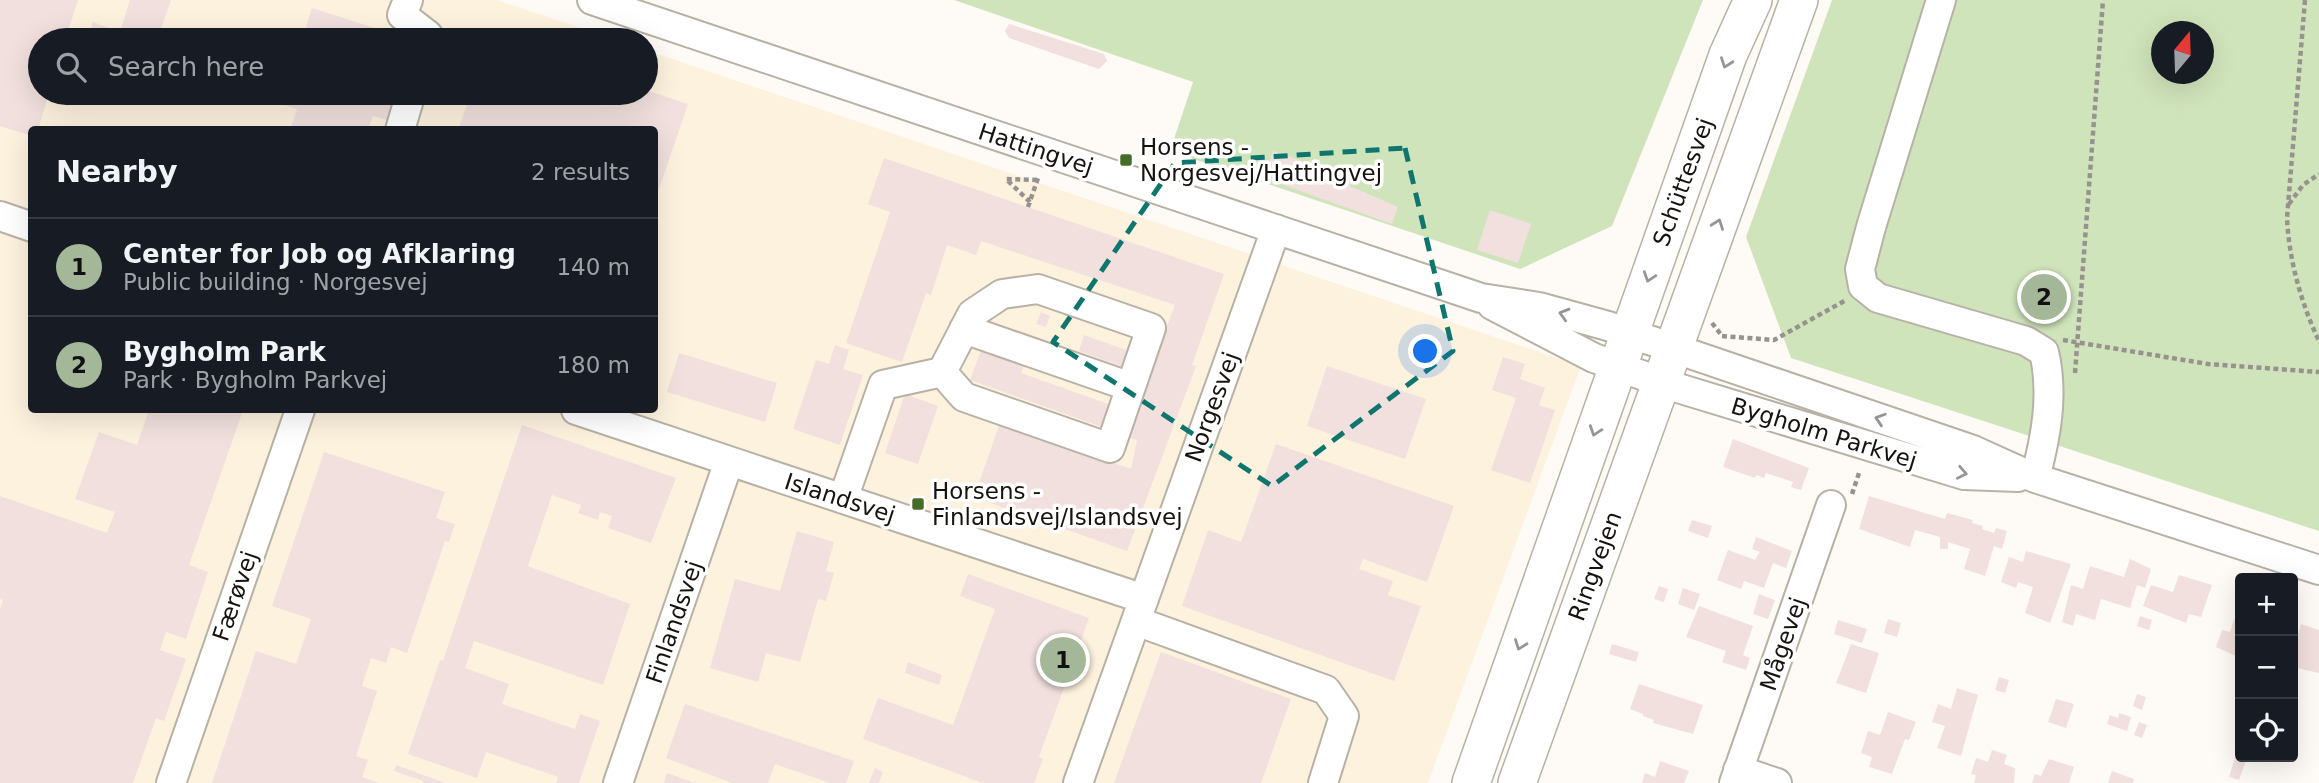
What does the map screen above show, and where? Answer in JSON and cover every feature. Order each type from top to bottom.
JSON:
[{"type":"main road","name":"Schüttesvej","points":[[1624,350],[1728,55],[1753,0]]},
{"type":"main road","name":"Schüttesvej","points":[[1674,348],[1799,0]]},
{"type":"main road","name":"Ringvejen","points":[[1517,783],[1674,348]]},
{"type":"main road","name":"Ringvejen","points":[[1471,783],[1624,350]]},
{"type":"street","points":[[408,0],[402,15],[419,28]]},
{"type":"street","name":"Hattingvej","points":[[592,0],[1480,298],[1519,322],[1624,350]]},
{"type":"street","points":[[1941,0],[1871,227],[1860,269],[1863,286],[1878,298],[2026,341],[2044,352],[2049,373],[2046,437],[2035,478]]},
{"type":"street","points":[[401,126],[407,105]]},
{"type":"street","points":[[0,216],[28,226]]},
{"type":"street","name":"Norgesvej","points":[[1078,783],[1276,229]]},
{"type":"street","points":[[1038,289],[1151,328],[1110,448],[964,397],[943,372],[972,314],[1002,294],[1038,289]]},
{"type":"street","points":[[964,328],[1131,387]]},
{"type":"street","name":"Bygholm Parkvej","points":[[1624,350],[1674,348],[1973,450],[2035,478],[2319,570]]},
{"type":"street","name":"Bygholm Parkvej","points":[[1624,350],[1662,383],[1964,475],[2035,478]]},
{"type":"street","points":[[844,499],[883,385],[943,372]]},
{"type":"street","name":"Færøvej","points":[[171,783],[299,413]]},
{"type":"street","name":"Islandsvej","points":[[585,413],[844,499],[1140,610],[1326,690],[1344,716],[1323,783]]},
{"type":"street","name":"Finlandsvej","points":[[618,783],[729,461]]},
{"type":"street","name":"Mågevej","points":[[1736,776],[1831,505]]},
{"type":"street","points":[[1736,776],[1777,783]]},
{"type":"path","points":[[2074,382],[2103,0]]},
{"type":"path","points":[[2305,0],[2288,204],[2288,245],[2294,272],[2319,341]]},
{"type":"path","points":[[2288,204],[2303,185],[2319,174]]},
{"type":"path","points":[[1006,179],[1037,180],[1029,205],[1014,187],[1006,179]]},
{"type":"path","points":[[1711,362],[1722,336],[1774,340],[1809,323],[1854,295],[1863,286]]},
{"type":"path","points":[[2077,341],[2208,364],[2319,372]]},
{"type":"path","points":[[1831,505],[1849,501],[1869,447]]},
{"type":"highlighted area","points":[[1405,148],[1453,351],[1272,486],[1053,342],[1175,163]]},
{"type":"shaded area","points":[[0,0],[497,0],[581,28],[28,28],[28,105],[658,105],[658,54],[1581,366],[1428,783],[0,783]]},
{"type":"green space","points":[[954,0],[1703,0],[1612,226],[1520,269],[1170,151],[1193,82]]},
{"type":"green space","points":[[1832,0],[2319,0],[2319,531],[1791,358],[1746,237]]},
{"type":"building","points":[[0,0],[78,0],[69,28],[28,28],[28,105],[45,105],[39,126],[28,126],[28,135],[0,126]]},
{"type":"building","points":[[130,0],[171,0],[161,28],[121,28]]},
{"type":"building","points":[[312,8],[375,28],[306,28]]},
{"type":"building","points":[[93,22],[109,28],[91,28]]},
{"type":"building","points":[[1009,24],[1104,54],[1107,61],[1099,69],[1009,38],[1005,31]]},
{"type":"building","points":[[658,94],[688,104],[658,192],[658,126],[459,126],[467,105],[658,105]]},
{"type":"building","points":[[284,105],[395,105],[390,121],[373,116],[369,126],[291,126],[297,109]]},
{"type":"building","points":[[1273,151],[1352,178],[1350,186],[1398,207],[1392,224],[1264,178]]},
{"type":"building","points":[[884,158],[1224,274],[1192,365],[1196,366],[1127,551],[974,497],[1000,423],[1131,469],[1137,440],[1125,436],[1175,305],[981,241],[976,255],[947,245],[931,295],[926,293],[902,362],[846,343],[890,212],[868,204]]},
{"type":"building","points":[[1490,210],[1531,224],[1518,263],[1477,250]]},
{"type":"building","points":[[1041,312],[1050,316],[1046,327],[1036,324]]},
{"type":"building","points":[[1084,335],[1126,350],[1121,366],[1079,351]]},
{"type":"building","points":[[835,345],[849,350],[843,369],[863,375],[840,445],[793,429],[816,360],[829,364]]},
{"type":"building","points":[[983,345],[1027,357],[1021,373],[1111,405],[1102,427],[970,380]]},
{"type":"building","points":[[679,353],[777,383],[765,422],[667,392]]},
{"type":"building","points":[[1503,357],[1525,364],[1520,379],[1545,388],[1539,405],[1555,410],[1530,483],[1491,470],[1516,398],[1492,390]]},
{"type":"building","points":[[1327,366],[1426,399],[1405,459],[1307,426]]},
{"type":"building","points":[[905,394],[938,406],[918,464],[885,453]]},
{"type":"building","points":[[148,413],[242,413],[189,565],[208,572],[186,639],[166,632],[160,650],[186,659],[164,721],[156,718],[133,783],[0,783],[0,609],[3,600],[0,599],[0,496],[107,533],[115,512],[75,499],[99,432],[137,445]]},
{"type":"building","points":[[522,425],[676,478],[651,543],[608,528],[612,516],[600,512],[598,520],[578,513],[581,505],[552,495],[528,566],[525,565],[630,604],[603,685],[474,641],[465,668],[509,684],[502,704],[575,729],[580,714],[600,721],[579,783],[556,783],[558,777],[486,752],[477,778],[408,754],[440,660],[443,661]]},
{"type":"building","points":[[1733,439],[1809,468],[1801,490],[1791,487],[1793,482],[1766,473],[1764,478],[1756,475],[1755,478],[1723,467]]},
{"type":"building","points":[[1276,444],[1454,506],[1427,582],[1363,559],[1359,569],[1393,581],[1388,595],[1421,606],[1394,681],[1182,606],[1208,530],[1241,542]]},
{"type":"building","points":[[324,452],[445,492],[436,518],[455,524],[449,542],[445,541],[407,653],[391,647],[386,663],[371,658],[362,686],[377,691],[356,756],[368,760],[362,777],[379,783],[212,783],[256,651],[296,664],[311,619],[272,606]]},
{"type":"building","points":[[1869,496],[1945,519],[1947,513],[1973,520],[1972,523],[1994,533],[1996,528],[2007,531],[2002,549],[1994,546],[1985,576],[1964,569],[1970,549],[1948,542],[1948,549],[1940,549],[1940,537],[1915,530],[1910,547],[1859,529]]},
{"type":"building","points":[[1692,520],[1712,526],[1708,538],[1688,531]]},
{"type":"building","points":[[797,531],[834,542],[826,571],[834,573],[826,601],[818,599],[800,662],[766,653],[758,682],[710,668],[735,579],[780,591]]},
{"type":"building","points":[[1756,537],[1792,551],[1786,568],[1773,563],[1764,588],[1744,581],[1741,589],[1717,580],[1728,550],[1755,560],[1760,552],[1752,549]]},
{"type":"building","points":[[2026,551],[2071,564],[2050,623],[2025,613],[2033,587],[2018,582],[2016,588],[2001,582],[2009,557],[2023,562]]},
{"type":"building","points":[[2130,559],[2151,569],[2145,588],[2137,585],[2130,608],[2101,599],[2095,620],[2076,614],[2073,626],[2062,622],[2071,585],[2083,589],[2090,566],[2124,577]]},
{"type":"building","points":[[968,574],[1089,618],[1039,757],[1043,759],[1034,783],[983,783],[863,739],[878,698],[953,725],[995,609],[960,596]]},
{"type":"building","points":[[2179,575],[2212,585],[2201,617],[2189,614],[2186,623],[2143,606],[2151,585],[2173,592]]},
{"type":"building","points":[[1659,586],[1668,589],[1664,602],[1654,599]]},
{"type":"building","points":[[1683,588],[1700,594],[1694,610],[1678,604]]},
{"type":"building","points":[[1759,594],[1775,600],[1768,619],[1753,614]]},
{"type":"building","points":[[1699,606],[1753,626],[1743,655],[1750,658],[1746,670],[1722,662],[1726,651],[1686,637]]},
{"type":"building","points":[[2140,616],[2152,620],[2149,630],[2137,626]]},
{"type":"building","points":[[1888,619],[1901,623],[1897,637],[1884,633]]},
{"type":"building","points":[[2235,619],[2235,656],[2216,647],[2222,630],[2230,632]]},
{"type":"building","points":[[1838,620],[1867,629],[1862,643],[1834,634]]},
{"type":"building","points":[[2301,624],[2319,630],[2319,673],[2298,668],[2298,634]]},
{"type":"building","points":[[1612,644],[1639,652],[1636,662],[1609,654]]},
{"type":"building","points":[[1851,644],[1879,653],[1866,693],[1836,683]]},
{"type":"building","points":[[1161,652],[1291,699],[1261,783],[1114,783]]},
{"type":"building","points":[[908,662],[942,675],[939,685],[905,673]]},
{"type":"building","points":[[1999,677],[2009,680],[2005,693],[1995,690]]},
{"type":"building","points":[[1639,684],[1703,705],[1693,734],[1653,723],[1654,720],[1630,709]]},
{"type":"building","points":[[1957,688],[1978,695],[1961,756],[1937,748],[1945,726],[1932,722],[1938,704],[1951,709]]},
{"type":"building","points":[[2137,694],[2146,697],[2142,710],[2133,706]]},
{"type":"building","points":[[2056,699],[2074,704],[2066,728],[2048,722]]},
{"type":"building","points":[[685,704],[854,761],[846,783],[830,783],[775,764],[768,783],[732,783],[666,758]]},
{"type":"building","points":[[1888,712],[1916,722],[1909,740],[1905,739],[1892,774],[1869,767],[1872,757],[1861,753],[1868,731],[1880,735]]},
{"type":"building","points":[[2119,713],[2131,717],[2127,731],[2107,724],[2110,715],[2118,718]]},
{"type":"building","points":[[2139,722],[2147,725],[2142,738],[2134,735]]},
{"type":"building","points":[[1992,750],[2007,755],[2004,764],[2015,768],[2014,783],[1974,783],[1976,775],[1971,774],[1976,758],[1988,762]]},
{"type":"building","points":[[2235,758],[2235,762],[2246,762],[2239,780],[2229,777]]},
{"type":"building","points":[[2049,759],[2074,767],[2069,783],[2032,783],[2035,774],[2041,776]]},
{"type":"building","points":[[1660,761],[1689,771],[1684,783],[1642,783],[1645,773],[1655,777]]},
{"type":"building","points":[[396,765],[445,783],[423,783],[394,771]]},
{"type":"building","points":[[875,768],[883,772],[879,783],[869,783]]},
{"type":"building","points":[[2112,771],[2134,779],[2133,783],[2108,783]]},
{"type":"building","points":[[667,773],[695,783],[664,783]]},
{"type":"place","name":"Horsens - Norgesvej/Hattingvej","points":[[1126,160]]},
{"type":"place","name":"Bygholm Park","points":[[2044,297]]},
{"type":"place","name":"Horsens - Finlandsvej/Islandsvej","points":[[918,504]]},
{"type":"place","name":"Center for Job og Afklaring","points":[[1063,660]]}]
